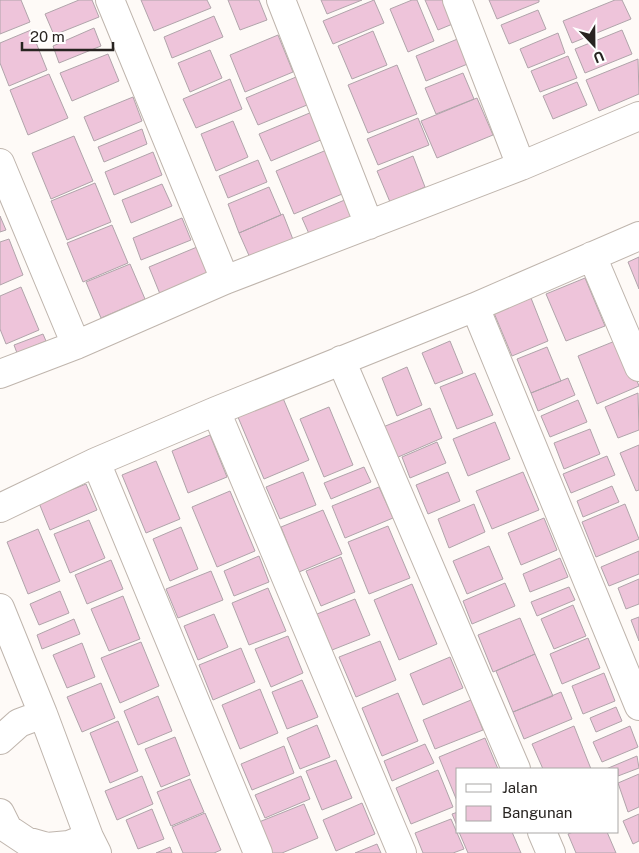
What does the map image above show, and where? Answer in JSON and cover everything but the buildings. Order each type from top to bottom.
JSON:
[{"type":"street","points":[[110,0],[226,280]]},
{"type":"street","points":[[281,0],[369,225]]},
{"type":"street","points":[[457,0],[521,166]]},
{"type":"street","points":[[0,374],[76,345],[226,280],[521,166],[639,116]]},
{"type":"street","points":[[0,163],[76,345]]},
{"type":"street","points":[[0,508],[96,462],[475,306],[639,236]]},
{"type":"street","points":[[592,256],[639,367]]},
{"type":"street","points":[[475,306],[639,706]]},
{"type":"street","points":[[341,360],[516,768]]},
{"type":"street","points":[[216,411],[402,853]]},
{"type":"street","points":[[96,462],[258,853]]},
{"type":"street","points":[[0,608],[93,845],[47,847],[26,841],[3,826]]},
{"type":"street","points":[[0,740],[18,723],[43,714]]},
{"type":"street","points":[[542,833],[551,853]]}]
